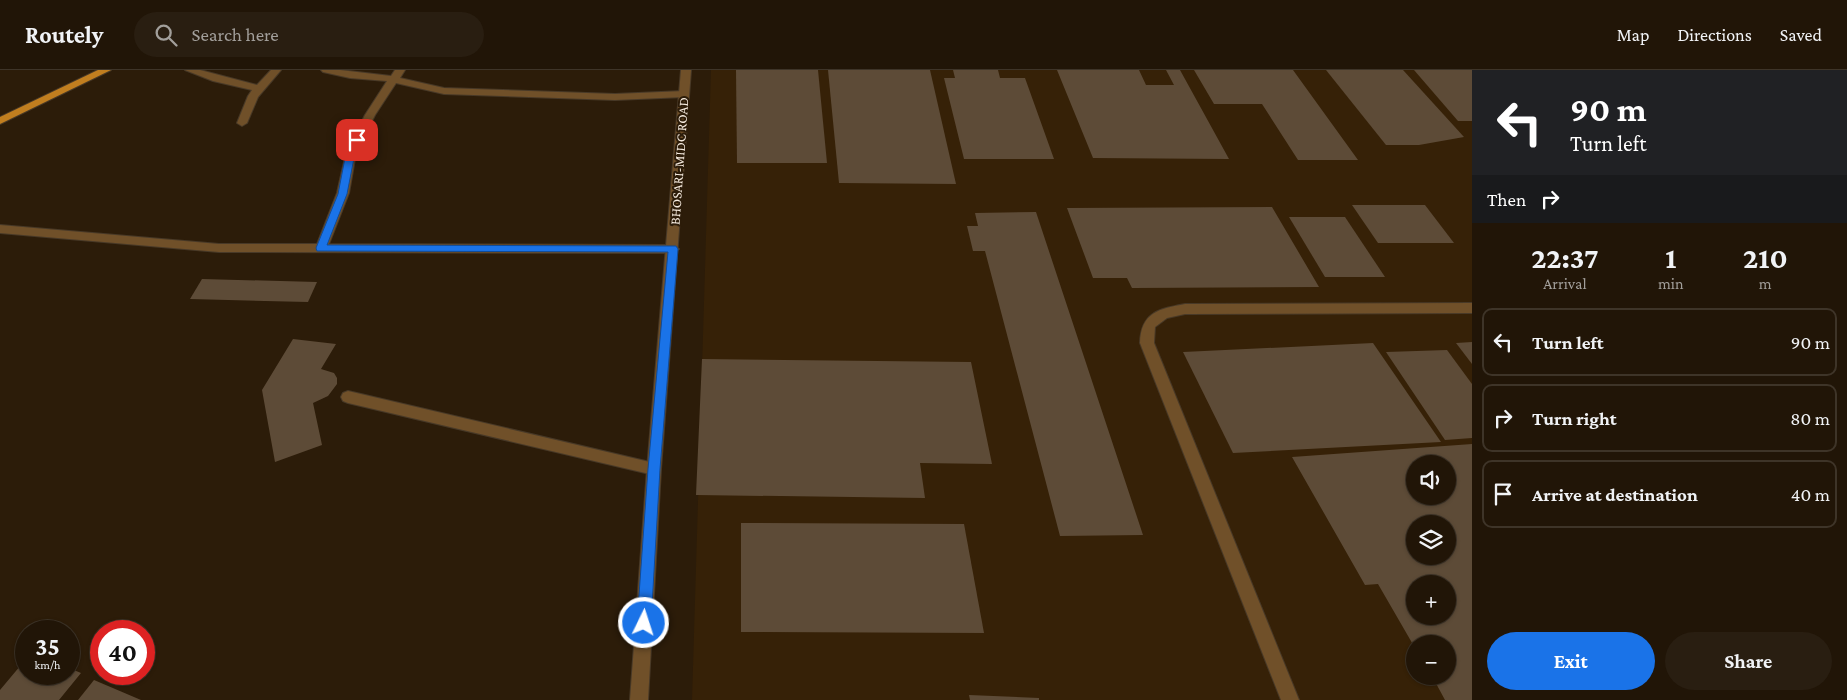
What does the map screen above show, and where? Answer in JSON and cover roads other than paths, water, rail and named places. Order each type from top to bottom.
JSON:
[{"type":"main road","points":[[0,121],[106,70]]},
{"type":"street","points":[[190,70],[217,79],[259,89]]},
{"type":"street","points":[[242,123],[253,96],[276,70]]},
{"type":"street","points":[[326,70],[350,75],[397,75],[444,92],[615,97],[684,94]]},
{"type":"street","name":"BHOSARI-MIDC ROAD","points":[[639,700],[654,469],[686,70]]},
{"type":"street","points":[[320,248],[343,194],[351,153],[370,115],[397,75]]},
{"type":"street","points":[[0,229],[220,248],[673,249]]},
{"type":"street","points":[[1290,700],[1147,343],[1146,333],[1149,323],[1163,313],[1185,309],[1472,308]]},
{"type":"street","points":[[348,398],[654,469]]}]
